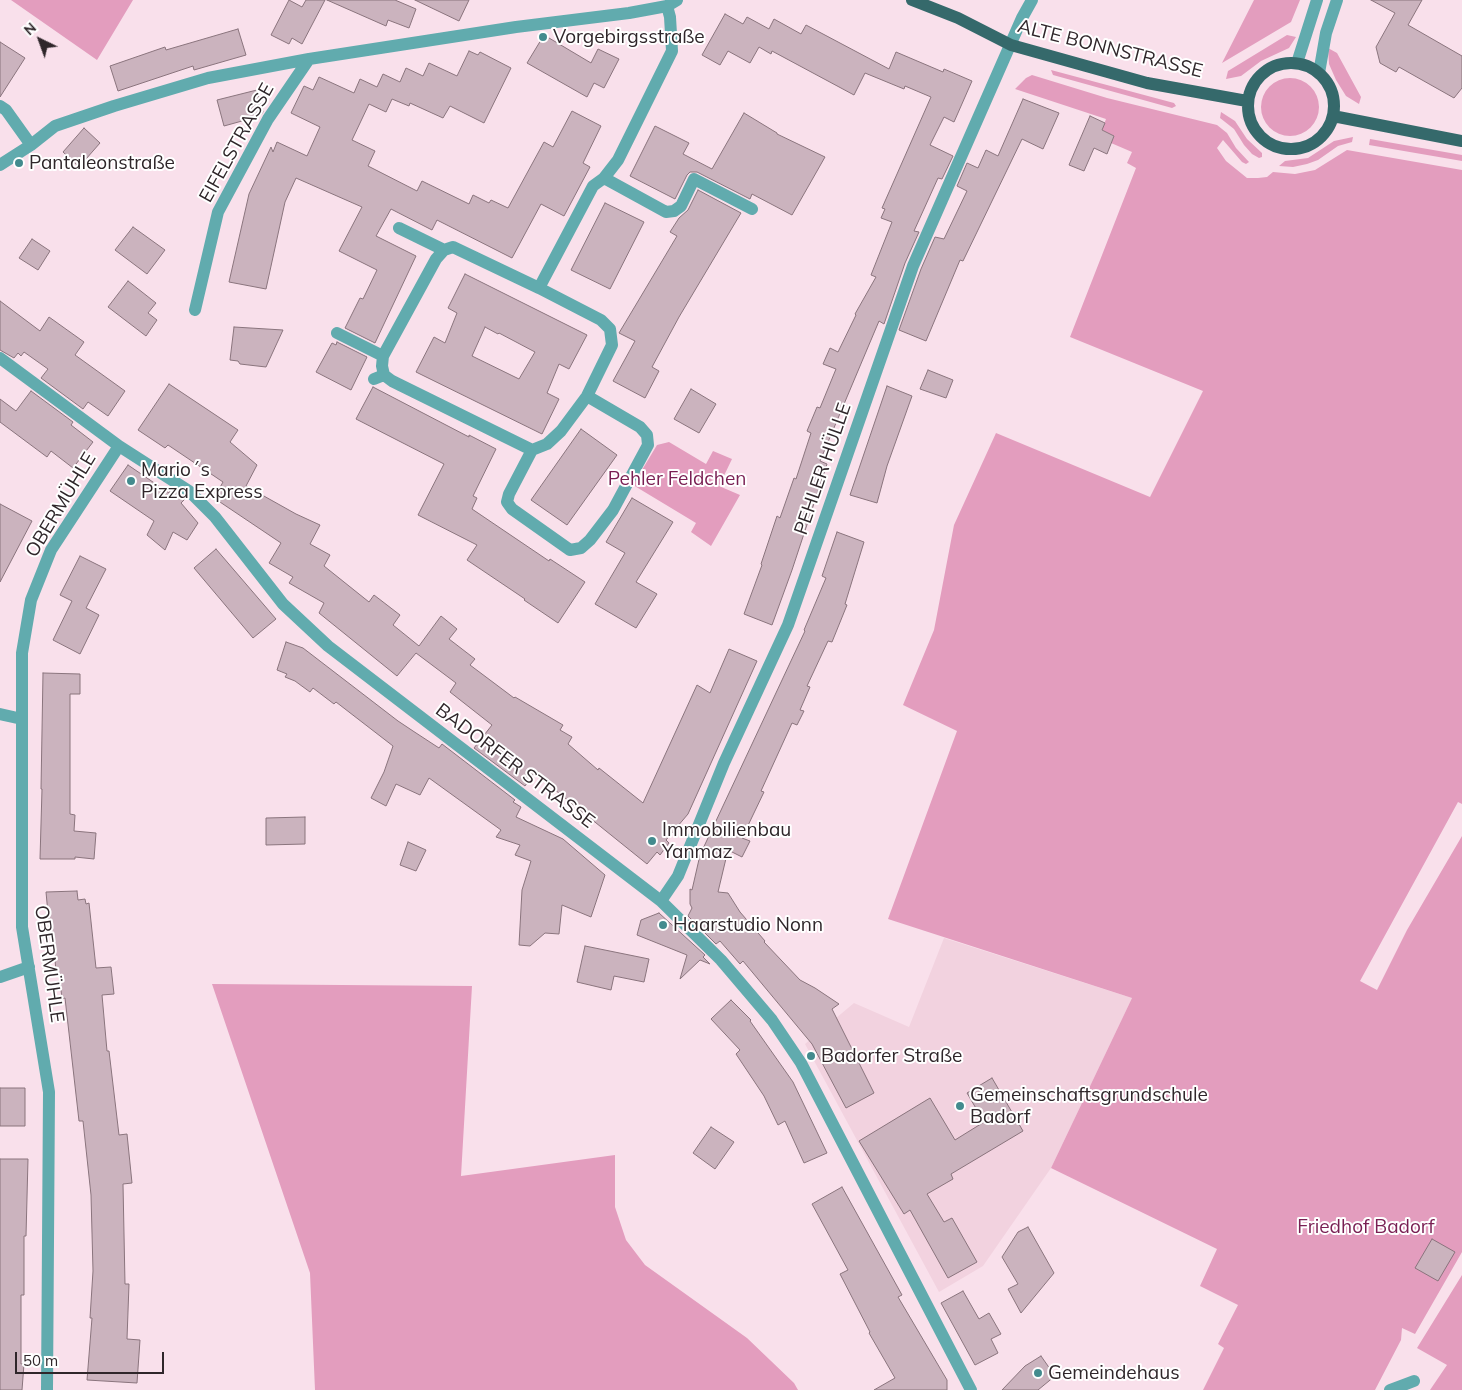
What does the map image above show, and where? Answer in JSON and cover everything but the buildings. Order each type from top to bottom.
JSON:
[{"type":"main road","name":"ALTE BONNSTRASSE","points":[[912,0],[958,18],[1011,45],[1148,83],[1247,102]]},
{"type":"main road","points":[[1283,63],[1297,63],[1311,67],[1319,73],[1331,90],[1334,100],[1333,116],[1324,134],[1314,142],[1296,148],[1277,147],[1267,142],[1251,125],[1248,113],[1247,102],[1251,88],[1258,76],[1269,68],[1283,63]]},
{"type":"main road","points":[[1333,116],[1462,141]]},
{"type":"street","name":"PEHLER HÜLLE","points":[[661,901],[678,876],[724,762],[788,625],[913,266],[1032,0]]},
{"type":"street","points":[[1297,63],[1317,0]]},
{"type":"street","points":[[1319,73],[1326,33],[1337,0]]},
{"type":"street","points":[[0,165],[31,145],[55,126],[208,78],[309,59],[516,27],[629,13],[672,3],[670,17],[672,51],[618,160],[604,178],[593,186],[539,288]]},
{"type":"street","name":"EIFELSTRASSE","points":[[195,310],[218,212],[268,119],[309,59]]},
{"type":"street","points":[[0,106],[6,110],[31,145]]},
{"type":"street","points":[[604,178],[666,212],[674,211],[681,206],[694,179],[752,209]]},
{"type":"street","points":[[399,228],[444,250]]},
{"type":"street","points":[[532,450],[379,377],[383,356],[436,259],[444,250],[453,247],[601,320],[610,329],[612,345],[587,396],[554,438],[547,444],[532,450],[509,494],[507,502],[512,509],[570,550],[581,548],[590,540],[613,510],[648,445],[647,435],[640,427],[587,396]]},
{"type":"street","points":[[337,333],[383,356]]},
{"type":"street","name":"BADORFER STRASSE","points":[[0,358],[119,446],[189,491],[215,517],[283,604],[328,646],[661,901],[721,960],[772,1020],[801,1063],[971,1390]]},
{"type":"street","name":"OBERMÜHLE","points":[[47,1390],[49,1092],[22,928],[22,653],[31,600],[51,550],[119,446]]},
{"type":"street","points":[[0,714],[22,719]]},
{"type":"street","points":[[0,977],[28,967]]},
{"type":"street","points":[[1390,1390],[1414,1381]]},
{"type":"shaded area","name":"Gemeinschaftsgrundschule Badorf","points":[[944,938],[1132,998],[1051,1168],[983,1266],[939,1292],[805,1044],[854,1003],[909,1027]]},
{"type":"green space","points":[[11,0],[133,0],[97,60]]},
{"type":"green space","points":[[1254,0],[1300,0],[1291,22],[1222,63]]},
{"type":"green space","points":[[1287,35],[1296,37],[1289,48],[1261,61],[1241,76],[1226,79],[1228,71]]},
{"type":"green space","points":[[1328,48],[1337,53],[1361,97],[1359,104],[1346,96],[1336,80],[1329,64]]},
{"type":"green space","points":[[1051,70],[1174,103],[1176,106],[1172,108],[1053,75]]},
{"type":"green space","name":"Friedhof Badorf","points":[[1032,75],[1107,98],[1217,125],[1227,133],[1236,148],[1249,162],[1246,164],[1242,162],[1223,140],[1217,148],[1226,161],[1247,178],[1267,177],[1273,172],[1295,174],[1315,170],[1347,150],[1462,170],[1462,804],[1458,802],[1360,981],[1377,990],[1407,930],[1462,836],[1462,1252],[1415,1334],[1402,1328],[1401,1340],[1375,1390],[1203,1390],[1224,1348],[1218,1344],[1238,1305],[1200,1286],[1217,1249],[1051,1168],[1132,998],[888,919],[957,731],[903,705],[934,630],[954,525],[996,433],[1150,497],[1203,391],[1070,337],[1136,168],[1127,163],[1132,152],[1111,143],[1114,136],[1102,130],[1106,119],[1015,89]]},
{"type":"green space","points":[[1290,78],[1301,80],[1311,86],[1317,96],[1319,107],[1317,118],[1311,128],[1301,134],[1290,136],[1279,134],[1269,128],[1263,118],[1261,107],[1263,96],[1269,86],[1279,80]]},
{"type":"green space","points":[[1221,112],[1235,121],[1247,139],[1262,153],[1262,157],[1259,158],[1252,154],[1234,129],[1220,118]]},
{"type":"green space","points":[[1353,137],[1352,142],[1338,146],[1318,160],[1293,167],[1279,166],[1285,161],[1308,158],[1334,141]]},
{"type":"green space","points":[[1370,139],[1462,155],[1462,161],[1369,145]]},
{"type":"green space","name":"Pehler Feldchen","points":[[669,442],[706,464],[713,451],[732,459],[719,486],[740,495],[711,546],[691,532],[696,523],[633,485],[657,445]]},
{"type":"green space","points":[[212,984],[472,986],[461,1176],[615,1155],[615,1207],[626,1240],[645,1265],[747,1338],[794,1383],[798,1390],[315,1390],[310,1273]]},
{"type":"green space","points":[[1462,1275],[1462,1390],[1430,1390],[1447,1365],[1417,1348]]},
{"type":"place","name":"Vorgebirgsstraße","points":[[543,37]]},
{"type":"place","name":"Pantaleonstraße","points":[[19,163]]},
{"type":"place","name":"Mario´s Pizza Express","points":[[131,481]]},
{"type":"place","name":"Immobilienbau Yanmaz","points":[[652,841]]},
{"type":"place","name":"Haarstudio Nonn","points":[[663,925]]},
{"type":"place","name":"Badorfer Straße","points":[[811,1056]]},
{"type":"place","name":"Gemeinschaftsgrundschule Badorf","points":[[960,1106]]},
{"type":"place","name":"Gemeindehaus","points":[[1038,1373]]}]
